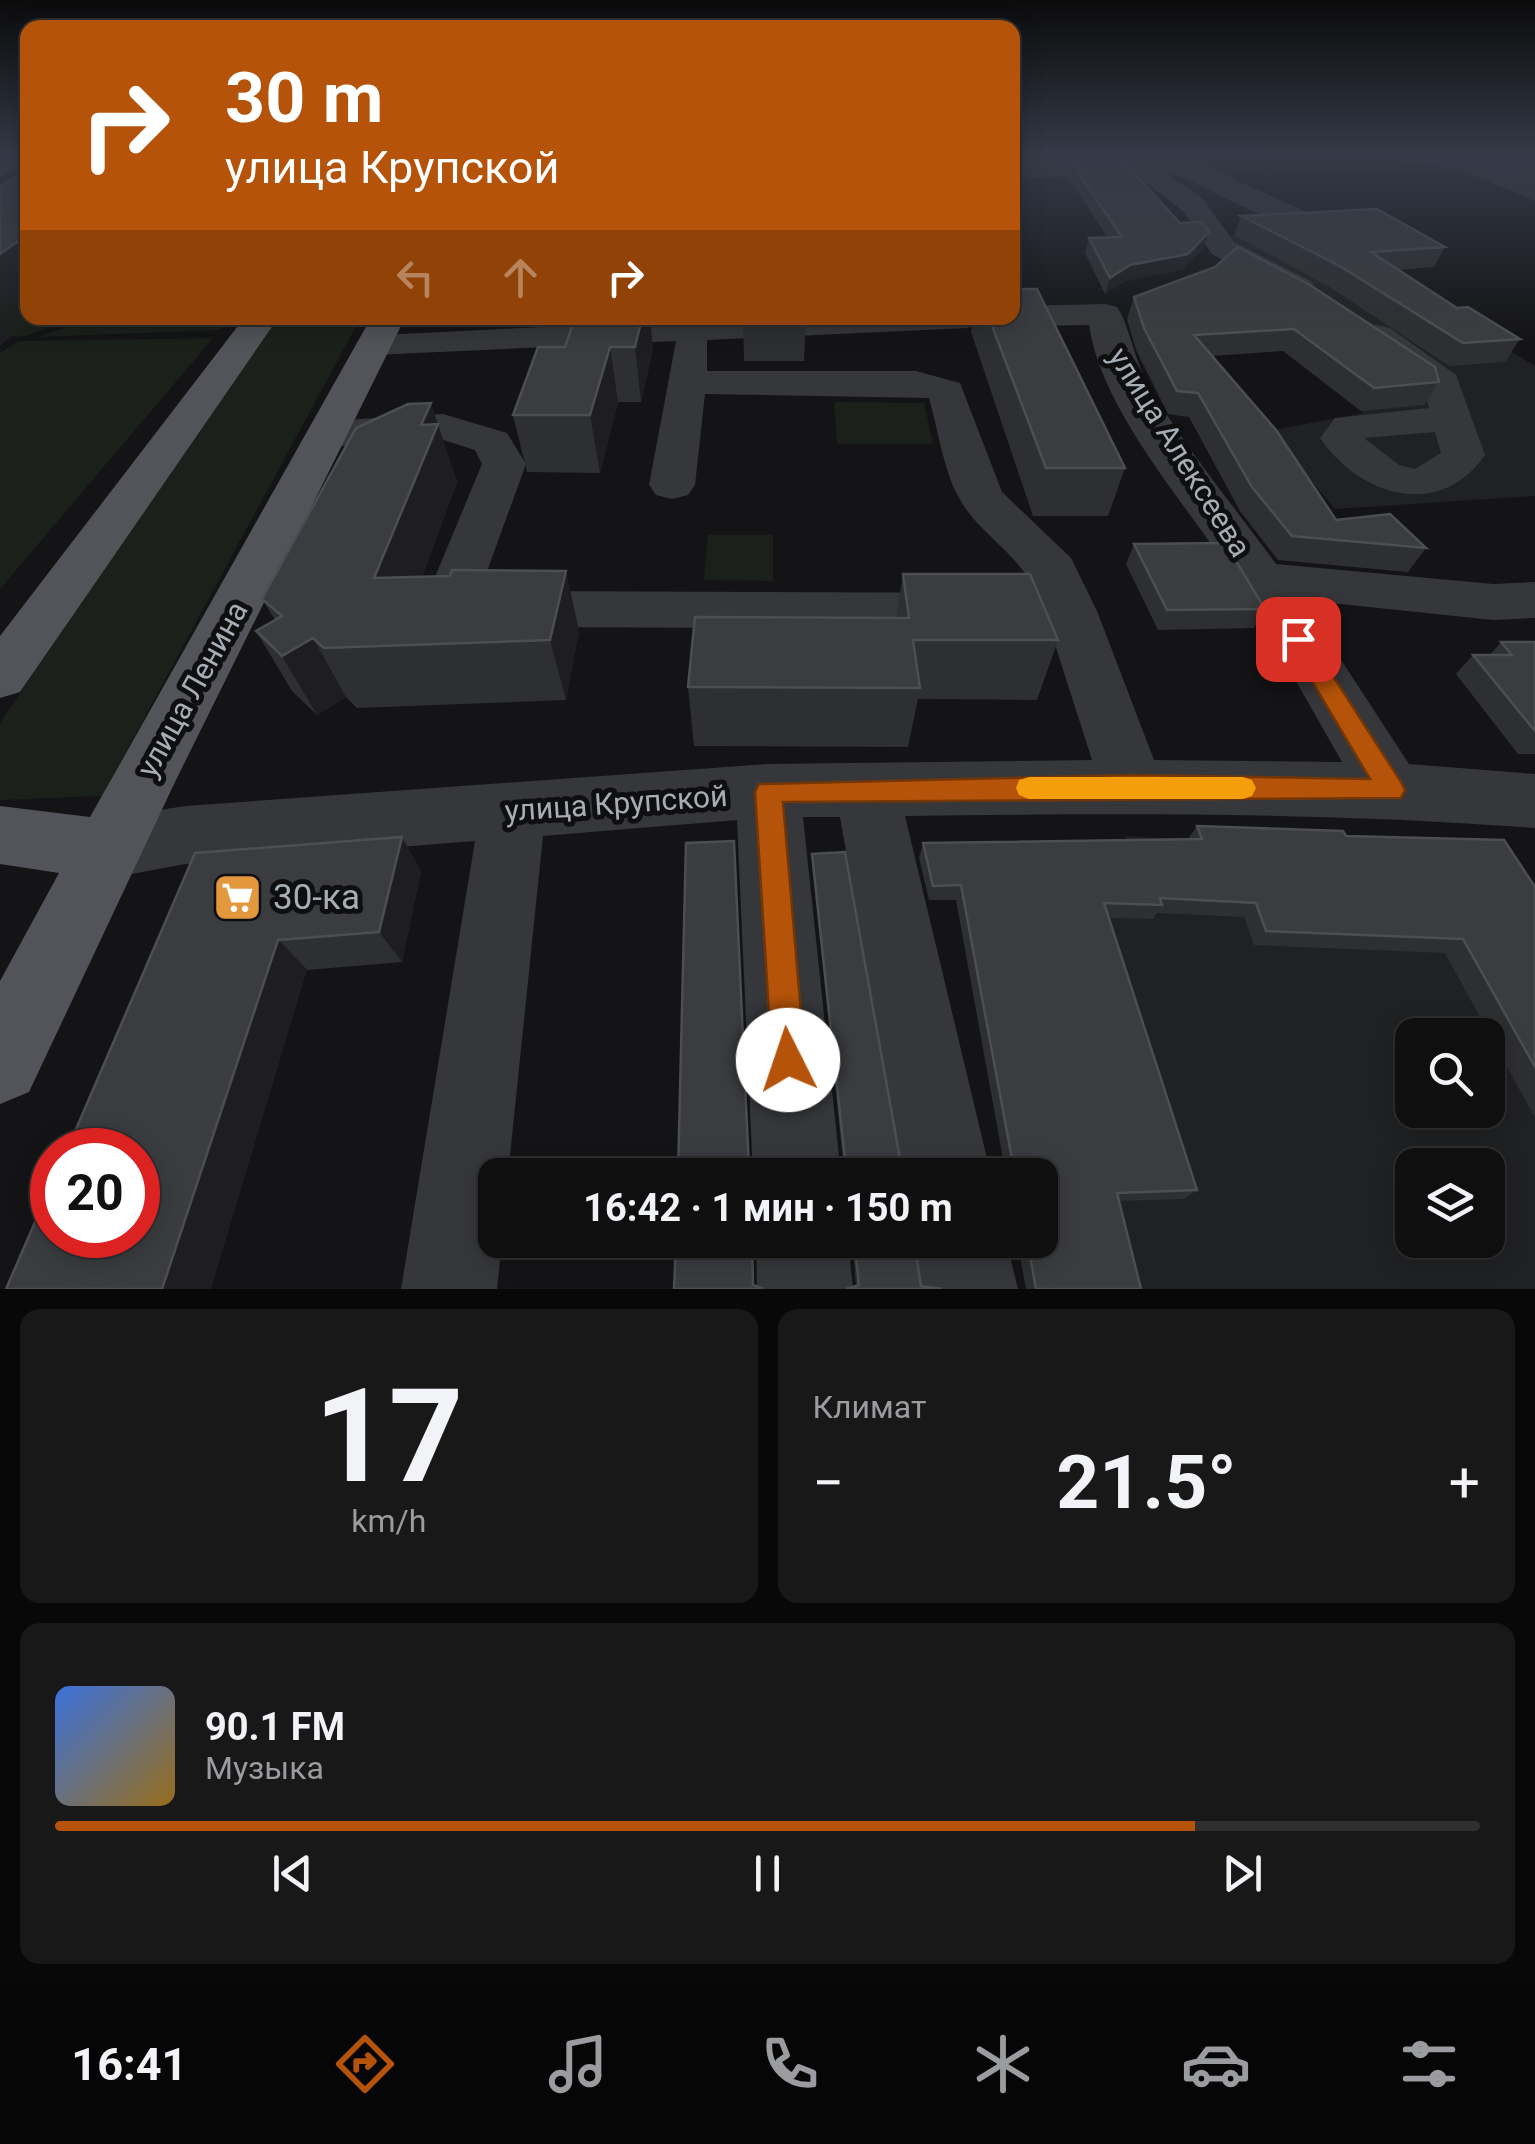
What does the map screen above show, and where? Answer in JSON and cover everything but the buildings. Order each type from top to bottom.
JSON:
[{"type":"main road","points":[[0,677],[256,325]]},
{"type":"main road","name":"улица Ленина","points":[[0,1063],[28,956],[105,849],[290,509],[349,461],[381,331]]},
{"type":"main road","name":"улица Крупской","points":[[0,835],[105,849]]},
{"type":"street","points":[[1197,217],[1215,262],[1336,310],[1442,383],[1454,418]]},
{"type":"street","name":"улица Алексеева","points":[[1020,315],[1121,303],[1104,331],[1133,390],[1261,579],[1391,790]]},
{"type":"street","points":[[381,331],[694,331],[768,325]]},
{"type":"street","points":[[672,485],[694,331]]},
{"type":"street","points":[[687,382],[916,383],[946,391],[980,495],[998,518],[1046,558],[1071,611],[1132,786]]},
{"type":"street","points":[[349,461],[453,427],[492,442],[504,464],[460,577],[468,596],[496,609],[1071,611]]},
{"type":"street","points":[[1261,579],[1493,602],[1535,600]]},
{"type":"street","name":"улица Крупской","points":[[105,849],[185,835],[768,792],[1132,786],[1391,790],[1535,801]]},
{"type":"street","points":[[867,790],[943,1158]]},
{"type":"street","points":[[768,792],[796,1158]]},
{"type":"street","points":[[449,1289],[513,810]]},
{"type":"street","points":[[803,1258],[805,1289]]},
{"type":"street","points":[[964,1258],[970,1289]]},
{"type":"shaded area","points":[[1242,235],[1443,310],[1535,366],[1535,496],[1335,509],[1269,431],[1363,413],[1342,396],[1222,236]]},
{"type":"shaded area","points":[[20,295],[20,325],[57,325],[25,336],[0,337],[0,311]]},
{"type":"shaded area","points":[[72,325],[224,325],[219,330],[37,337]]},
{"type":"shaded area","points":[[269,325],[357,325],[102,796],[0,800],[0,723]]},
{"type":"shaded area","points":[[213,338],[0,589],[0,353],[19,341]]},
{"type":"shaded area","points":[[834,402],[924,403],[933,444],[837,444]]},
{"type":"shaded area","points":[[708,535],[773,535],[773,581],[704,580]]},
{"type":"shaded area","points":[[1125,836],[1187,840],[1535,932],[1535,1289],[1139,1289],[1106,1202],[1096,917],[1152,919]]},
{"type":"slow traffic","points":[[1029,788],[1243,788]]},
{"type":"place","name":"30-ка","points":[[238,897]]},
{"type":"route","points":[[788,1060],[768,792],[1132,786],[1391,790],[1298,639]]}]
